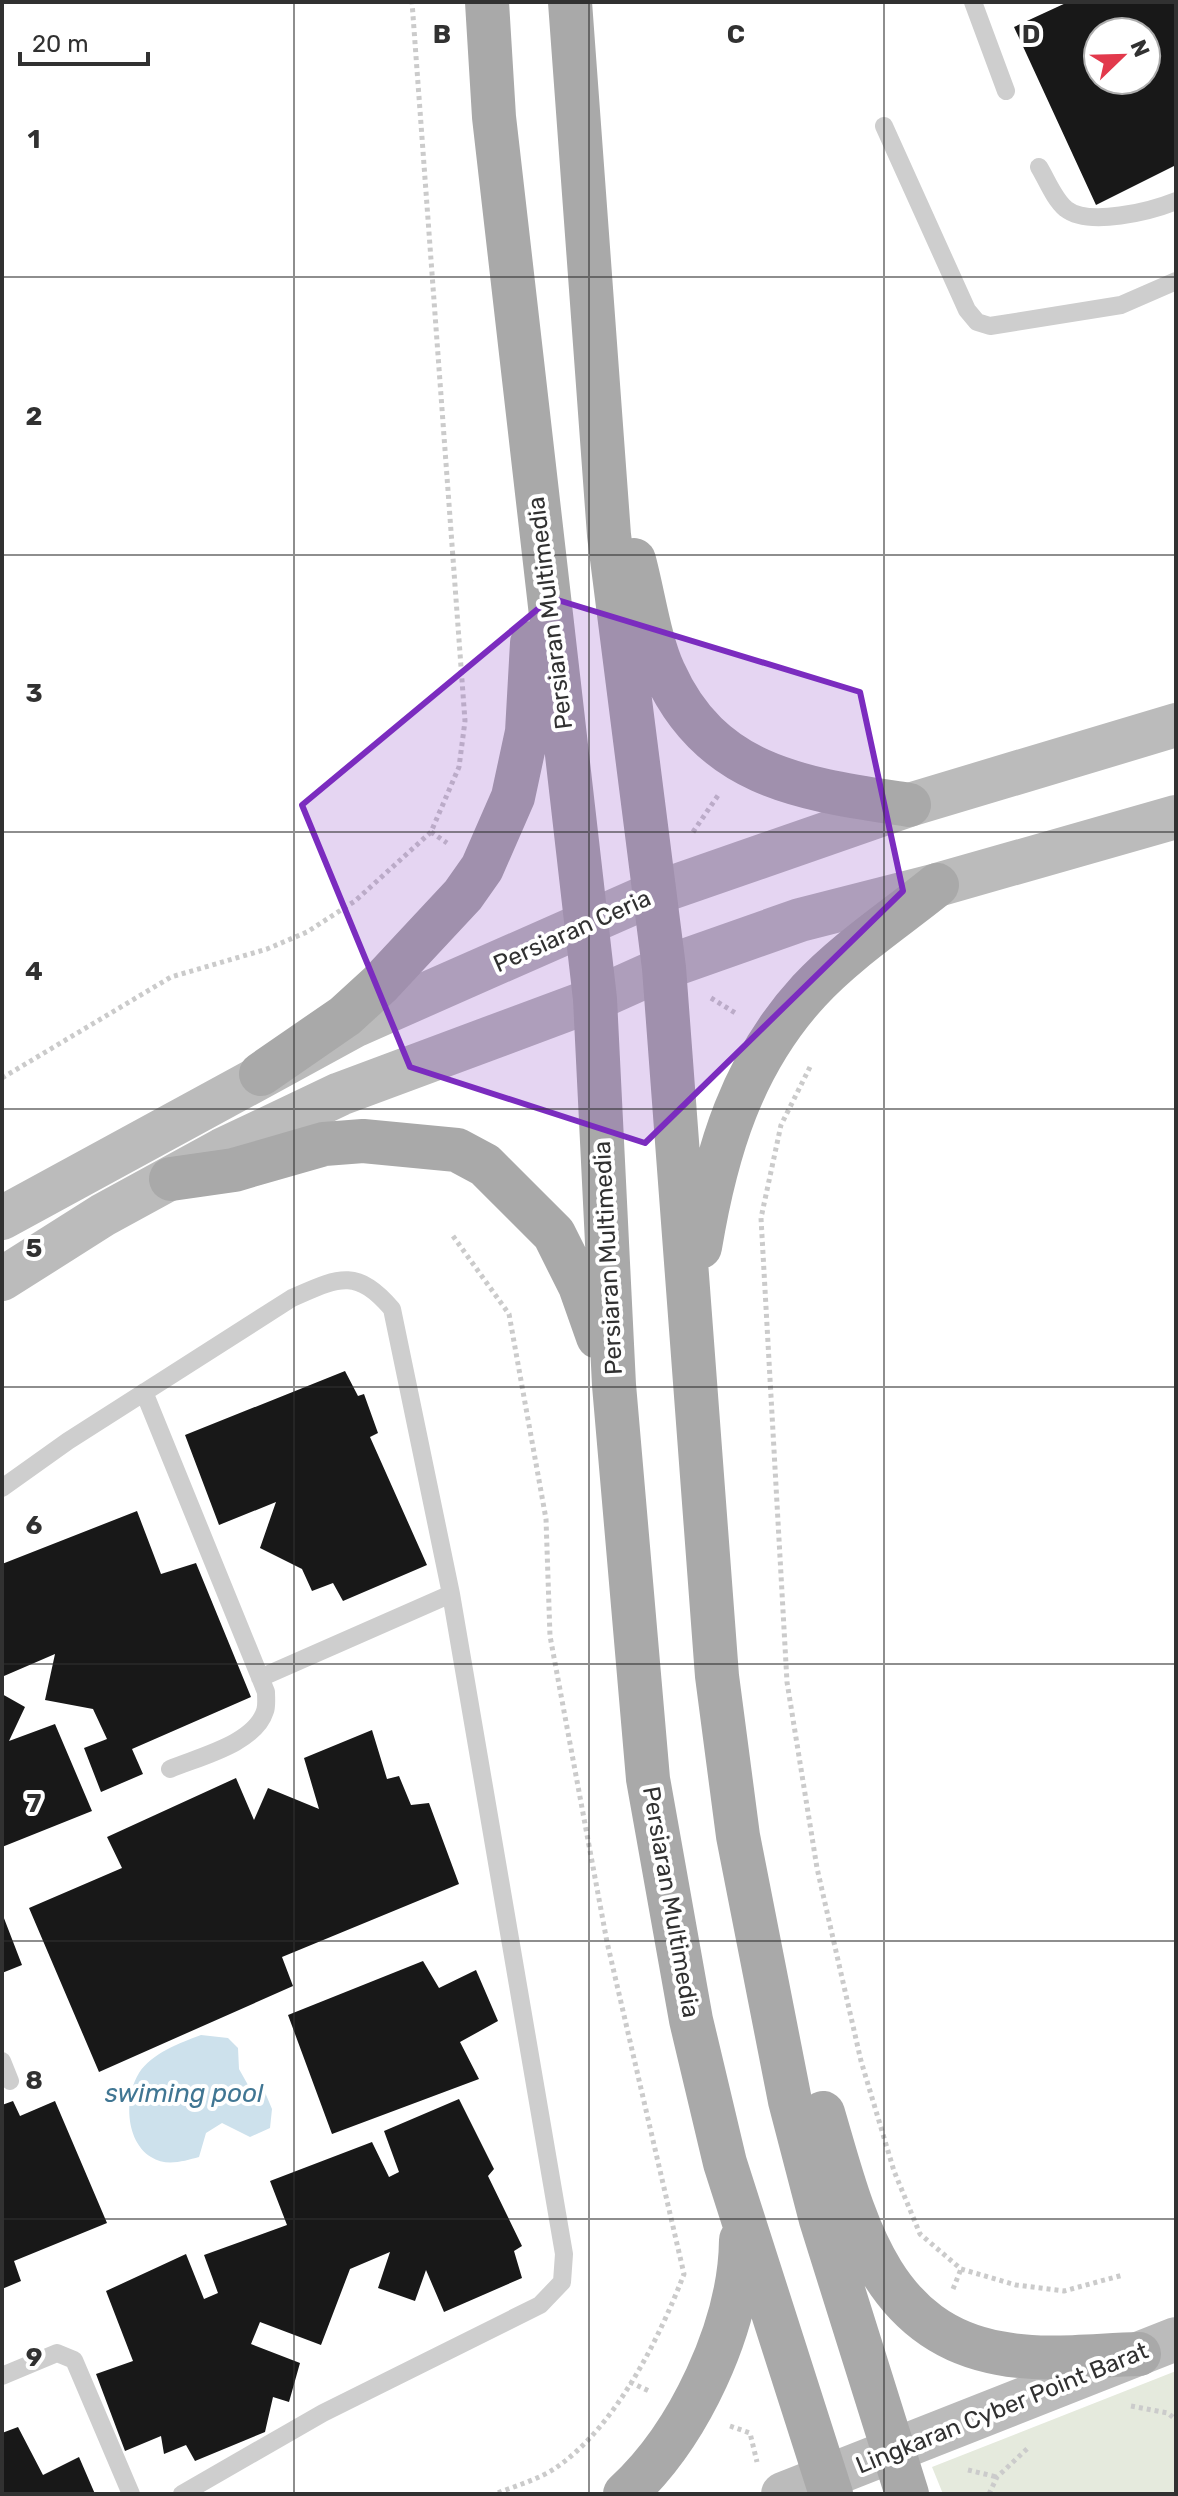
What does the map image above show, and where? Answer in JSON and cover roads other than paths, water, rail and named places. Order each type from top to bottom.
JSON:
[{"type":"main road","name":"Persiaran Multimedia","points":[[487,2],[494,117],[595,999],[614,1385],[648,1779],[691,2020],[741,2220],[829,2486]]},
{"type":"main road","points":[[570,2],[609,535],[664,968],[717,1676],[740,1852],[790,2101],[821,2220],[891,2452],[907,2494]]},
{"type":"main road","points":[[594,361],[632,554],[663,671],[687,711],[719,749],[740,763],[841,795],[909,805]]},
{"type":"main road","points":[[261,1074],[345,1016],[380,984],[463,895],[482,868],[513,797],[527,732],[533,610],[531,450]]},
{"type":"main road","points":[[695,1387],[693,1318],[698,1259],[721,1144],[741,1092],[772,1035],[811,990],[937,885]]},
{"type":"main road","points":[[171,1179],[234,1170],[324,1144],[363,1141],[457,1150],[485,1165],[554,1234],[580,1286],[614,1385]]},
{"type":"main road","points":[[717,1676],[762,1881],[808,2063],[855,2221],[877,2270],[904,2302],[936,2328],[967,2346],[1002,2354],[1158,2347]]},
{"type":"main road","points":[[625,2494],[660,2454],[689,2409],[722,2342],[741,2265],[741,2220]]},
{"type":"street","name":"Persiaran Ceria","points":[[2,1218],[261,1074],[356,1025],[653,894],[909,805],[1176,725]]},
{"type":"street","points":[[2,1279],[103,1215],[340,1094],[595,999],[664,968],[800,920],[937,885],[1176,817]]},
{"type":"street","name":"Lingkaran Cyber Point Barat","points":[[783,2494],[829,2486],[891,2452],[1158,2347]]},
{"type":"lane","points":[[973,2],[1006,91]]},
{"type":"lane","points":[[884,126],[967,310],[977,322],[990,326],[1121,305],[1176,281]]},
{"type":"lane","points":[[1039,167],[1058,200],[1067,210],[1081,217],[1128,214],[1176,201]]},
{"type":"lane","points":[[2,1488],[144,1392],[292,1298],[313,1289],[357,1279],[376,1291],[392,1309],[451,1594],[564,2254],[562,2282],[540,2305],[323,2413],[182,2494]]},
{"type":"lane","points":[[144,1392],[266,1692],[265,1711],[254,1728],[238,1740],[170,1769]]},
{"type":"lane","points":[[260,1678],[451,1594]]},
{"type":"lane","points":[[2,2061],[10,2081]]},
{"type":"lane","points":[[2,2376],[57,2353],[74,2360],[131,2494]]},
{"type":"water","name":"swiming pool","points":[[201,2035],[228,2038],[238,2048],[239,2069],[248,2085],[264,2090],[272,2109],[270,2128],[250,2137],[222,2123],[206,2133],[199,2157],[163,2162],[142,2150],[132,2130],[129,2106],[134,2083],[145,2066],[159,2054]]}]
